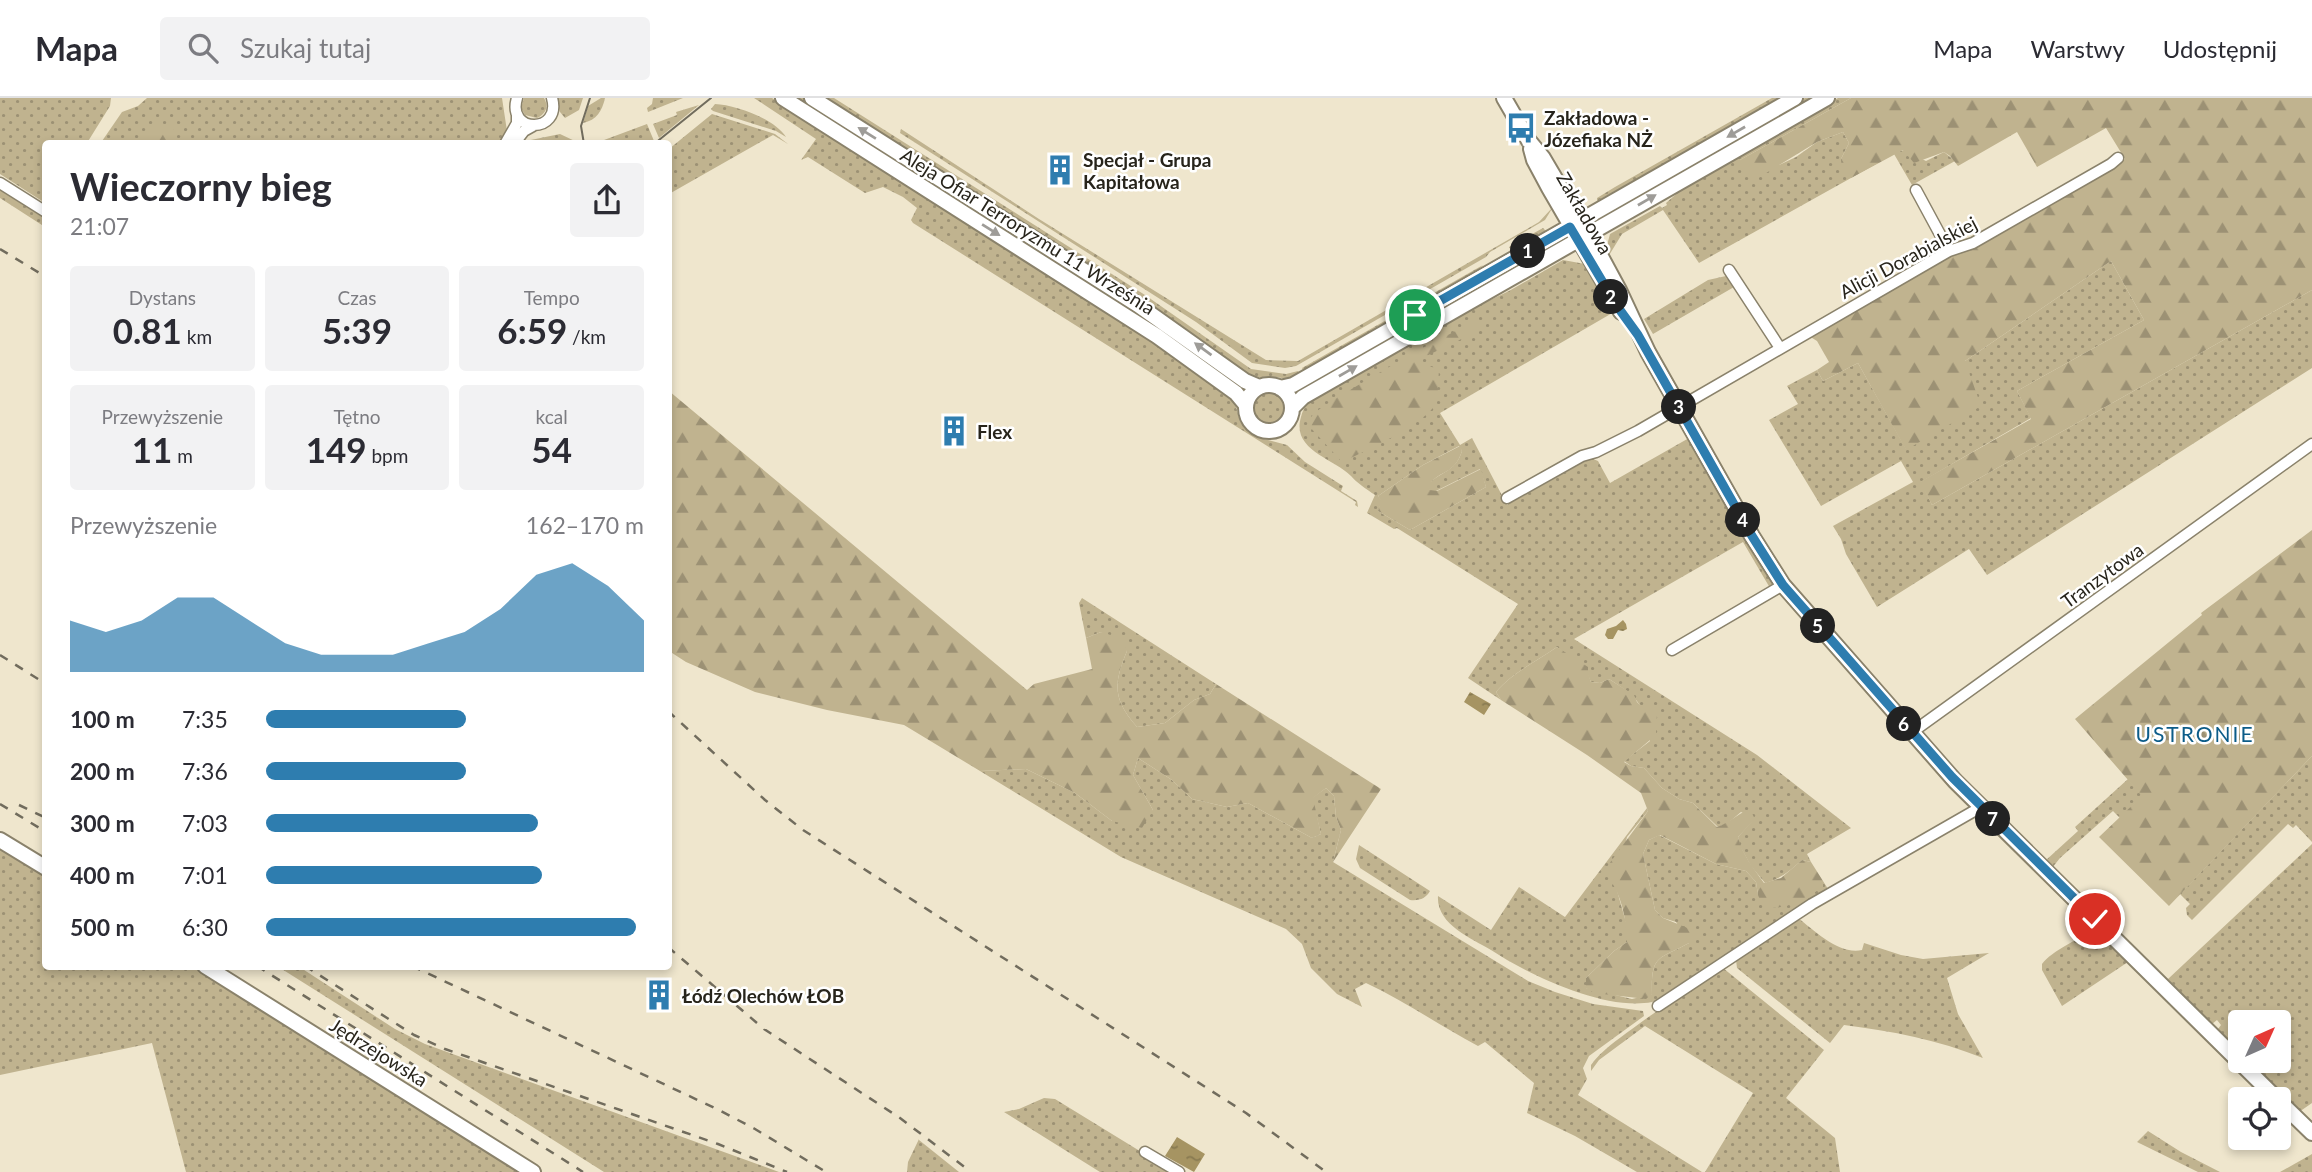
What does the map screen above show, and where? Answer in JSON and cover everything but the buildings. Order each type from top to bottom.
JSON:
[{"type":"street","points":[[517,140],[521,134],[550,117],[554,104],[552,98]]},
{"type":"street","name":"Aleja Ofiar Terroryzmu 11 Września","points":[[783,98],[1157,336],[1236,393],[1246,405]]},
{"type":"street","name":"Aleja Ofiar Terroryzmu 11 Września","points":[[811,98],[1138,305],[1245,381],[1259,387]]},
{"type":"street","name":"Zakładowa","points":[[1504,98],[1529,141],[1537,167],[1583,237],[1617,306],[1638,335],[1766,561],[1783,585],[1911,733],[1981,807],[2265,1087]]},
{"type":"street","points":[[1280,388],[1303,379],[1795,98]]},
{"type":"street","points":[[1292,408],[1289,398],[1274,385],[1259,387],[1248,397],[1246,405],[1248,418],[1253,425],[1271,431],[1286,422],[1292,408],[1303,397],[1827,98]]},
{"type":"street","points":[[507,140],[517,123],[516,99]]},
{"type":"street","points":[[516,114],[533,126]]},
{"type":"street","name":"Alicji Dorabialskiej","points":[[1507,498],[1582,456],[1638,431],[1949,250],[1973,243],[2112,164],[2118,158]]},
{"type":"street","points":[[0,183],[42,209]]},
{"type":"street","points":[[1916,190],[1949,250]]},
{"type":"street","points":[[1729,270],[1780,348]]},
{"type":"street","name":"Tranzytowa","points":[[1911,733],[2312,444]]},
{"type":"street","points":[[1672,650],[1783,585]]},
{"type":"street","points":[[1658,1006],[1812,904],[1981,807]]},
{"type":"street","points":[[0,840],[42,866]]},
{"type":"street","name":"Jędrzejowska","points":[[211,970],[533,1172]]},
{"type":"street","name":"Zakładowa","points":[[2291,1113],[2312,1133]]},
{"type":"street","points":[[1145,1152],[1180,1172]]},
{"type":"green space","points":[[0,98],[111,98],[110,106],[89,140],[42,140],[42,201],[0,174]]},
{"type":"green space","points":[[147,98],[502,98],[507,131],[501,140],[103,140],[122,112],[138,106]]},
{"type":"green space","points":[[524,98],[544,98],[544,112],[537,118],[525,115],[521,108]]},
{"type":"green space","points":[[556,98],[583,98],[579,110],[565,118]]},
{"type":"green space","points":[[605,98],[598,114],[583,123],[588,106]]},
{"type":"green space","points":[[653,98],[683,98],[648,112],[647,108],[652,104]]},
{"type":"green space","points":[[754,98],[772,98],[1153,340],[1234,399],[1240,421],[1248,432],[1287,445],[1305,462],[1343,486],[1341,491],[1357,501],[1358,507],[1356,502],[913,223],[911,220],[917,208],[903,197],[883,187],[865,193],[808,157],[801,160],[816,139]]},
{"type":"green space","points":[[792,98],[803,98],[1136,309],[1243,389]]},
{"type":"green space","points":[[822,98],[834,98],[1145,295],[1251,369],[1286,374],[1298,371],[1300,375],[1292,378],[1248,376],[1141,301]]},
{"type":"green space","points":[[1772,98],[1784,98],[1597,201],[1597,198],[1615,187]]},
{"type":"green space","points":[[1805,98],[1817,98],[1607,218],[1606,216],[1656,188],[1708,153]]},
{"type":"green space","points":[[1838,98],[1851,98],[1740,160],[1779,165],[1817,142],[1843,132],[1849,143],[1841,159],[1904,150],[1926,161],[1944,152],[1955,161],[1912,185],[1894,154],[1699,263],[1663,210],[1622,234],[1608,257],[1605,253],[1610,234],[1660,206],[1662,208],[1689,183]]},
{"type":"green space","points":[[1851,98],[2312,98],[2312,290],[1932,505],[1920,482],[2031,419],[2017,391],[2144,320],[2111,261],[1965,361],[1981,406],[1906,450],[1858,363],[1823,381],[1817,370],[1829,362],[1817,341],[1809,336],[1939,259],[1981,241],[2125,159],[2106,128],[2037,167],[2017,132],[1958,166],[1944,152],[1914,163],[1903,150],[1851,178],[1842,173],[1841,159],[1849,143],[1843,132],[1817,142],[1758,178],[1749,177],[1740,160]]},
{"type":"green space","points":[[715,104],[754,114],[773,124],[786,137],[776,131],[713,111],[711,109]]},
{"type":"green space","points":[[699,105],[659,138],[653,124],[677,115],[676,112]]},
{"type":"green space","points":[[712,114],[775,134],[788,144],[773,135],[672,192],[672,147]]},
{"type":"green space","points":[[647,124],[654,140],[604,140]]},
{"type":"green space","points":[[158,126],[173,126],[175,136],[172,140],[137,140],[143,133]]},
{"type":"green space","points":[[901,129],[1039,219],[1266,360],[1298,361],[1539,222],[1552,208],[1543,195],[1545,193],[1553,207],[1545,220],[1490,252],[1486,257],[1296,366],[1285,368],[1252,363],[1196,322],[900,133]]},
{"type":"green space","points":[[560,134],[573,140],[531,140]]},
{"type":"green space","points":[[0,188],[42,215],[42,225],[0,198]]},
{"type":"green space","points":[[1543,228],[1548,233],[1511,250],[1509,247]]},
{"type":"green space","points":[[1553,242],[1554,244],[1458,303],[1313,387],[1309,381]]},
{"type":"green space","points":[[1563,260],[1585,264],[1609,309],[1614,312],[1440,413],[1460,445],[1472,438],[1507,505],[1591,458],[1598,461],[1610,483],[1689,438],[1774,583],[1770,588],[1743,542],[1574,639],[1757,755],[1851,828],[1807,854],[1811,862],[1802,860],[1785,874],[1765,883],[1751,866],[1738,837],[1754,819],[1741,812],[1728,823],[1718,827],[1693,803],[1679,799],[1662,788],[1644,768],[1631,766],[1624,761],[1650,741],[1639,704],[1628,692],[1609,679],[1600,683],[1591,682],[1587,673],[1557,647],[1503,685],[1496,692],[1501,700],[1468,678],[1518,604],[1397,528],[1394,529],[1367,513],[1375,495],[1316,452],[1302,438],[1302,413],[1318,395],[1461,314],[1509,291]],"holes":[[[1459,446],[1462,451],[1452,467],[1427,485],[1430,491],[1436,491],[1480,469],[1486,487],[1410,530],[1378,511],[1382,501],[1378,496],[1423,465]]]},
{"type":"green space","points":[[2111,261],[2144,320],[2017,391],[2031,418],[1921,482],[1932,505],[2312,290],[2312,368],[1987,575],[1969,549],[1877,607],[1833,526],[1913,482],[1901,461],[1821,506],[1769,420],[1798,404],[1787,386],[1817,370],[1823,381],[1858,363],[1906,449],[1965,361]]},
{"type":"green space","points":[[1483,265],[1472,276],[1304,372],[1302,368]]},
{"type":"green space","points":[[1726,276],[1734,287],[1653,334],[1644,319],[1708,280]]},
{"type":"green space","points":[[1475,321],[1484,328],[1414,362],[1439,369],[1438,393],[1434,406],[1428,413],[1406,429],[1342,462],[1309,426],[1309,420],[1314,413],[1333,400],[1411,354]]},
{"type":"green space","points":[[1269,393],[1280,397],[1284,408],[1280,419],[1269,423],[1258,419],[1254,408],[1258,397]]},
{"type":"green space","points":[[672,394],[1027,690],[1034,684],[1092,669],[1086,638],[1101,632],[1123,639],[1127,651],[1119,673],[1118,691],[1123,708],[1137,727],[1165,723],[1194,700],[1210,694],[1216,684],[1381,789],[1333,862],[1341,830],[1336,817],[1334,796],[1326,788],[1313,798],[1321,834],[1312,838],[1248,803],[1227,807],[1192,799],[1172,780],[1138,758],[1133,775],[1153,810],[1142,828],[1112,821],[1075,793],[1026,769],[980,771],[904,725],[755,692],[686,662],[672,653]]},
{"type":"green space","points":[[1460,446],[1462,451],[1459,459],[1428,485],[1430,490],[1437,491],[1481,469],[1486,487],[1410,530],[1378,511],[1381,501],[1378,496],[1423,465]]},
{"type":"green space","points":[[2312,530],[2312,756],[2169,906],[2099,837],[2142,796],[2075,719],[2202,615],[2201,613]]},
{"type":"green space","points":[[1082,598],[1216,684],[1210,694],[1194,700],[1165,723],[1137,727],[1123,708],[1118,691],[1119,673],[1127,651],[1101,632],[1086,638],[1079,603]]},
{"type":"green space","points":[[1557,647],[1588,667],[1591,682],[1600,683],[1609,679],[1634,695],[1643,708],[1651,707],[1657,712],[1656,735],[1624,762],[1644,768],[1662,788],[1679,799],[1693,803],[1717,827],[1750,810],[1755,819],[1738,837],[1745,855],[1764,883],[1781,878],[1802,860],[1811,862],[1823,881],[1823,887],[1794,903],[1763,907],[1756,882],[1746,871],[1716,864],[1660,835],[1649,840],[1643,854],[1655,910],[1663,918],[1695,931],[1689,943],[1658,960],[1653,972],[1652,994],[1646,999],[1594,993],[1586,988],[1586,978],[1627,942],[1622,907],[1607,875],[1609,864],[1648,811],[1641,793],[1501,700],[1496,692],[1517,673]]},
{"type":"green space","points":[[2312,756],[2312,842],[2296,825],[2293,828],[2288,824],[2192,920],[2187,915],[2186,908],[2190,904],[2180,894]]},
{"type":"green space","points":[[1138,758],[1172,780],[1192,799],[1227,807],[1248,803],[1312,838],[1321,834],[1312,798],[1326,788],[1334,796],[1336,817],[1341,830],[1333,862],[1528,981],[1593,1004],[1643,1011],[1644,1016],[1589,1056],[1583,1068],[1587,1079],[1578,1095],[1702,1172],[1637,1172],[1575,1136],[1527,1113],[1534,1083],[1485,1042],[1478,1046],[1366,983],[1355,989],[1362,1007],[1337,994],[1311,968],[1302,944],[1286,929],[1121,857],[980,771],[1026,769],[1075,793],[1112,821],[1153,810],[1133,775]]},
{"type":"green space","points":[[2128,779],[2143,796],[2120,818],[2113,811],[2052,868],[2045,861],[2078,831],[2075,827]]},
{"type":"green space","points":[[1647,808],[1648,811],[1627,837],[1616,887],[1627,926],[1627,942],[1586,978],[1586,988],[1632,999],[1652,994],[1653,972],[1658,960],[1689,943],[1676,922],[1663,918],[1655,910],[1643,854],[1649,840],[1659,835],[1716,864],[1746,871],[1756,882],[1758,895],[1822,887],[1823,881],[1828,889],[1667,996],[1652,1002],[1612,1001],[1546,980],[1465,935],[1443,915],[1438,896],[1491,930],[1519,887],[1565,917]]},
{"type":"green space","points":[[0,844],[42,870],[42,970],[202,970],[526,1172],[186,1172],[152,1043],[0,1075]]},
{"type":"green space","points":[[2312,844],[2312,1103],[2299,1112],[2291,1104],[2291,1087],[2274,1087],[2260,1073],[2291,1073],[2291,1010],[2228,1010],[2228,1039],[2218,1029],[2221,1025],[2217,1020],[2212,1024],[2168,979]]},
{"type":"green space","points":[[1359,845],[1430,891],[1425,897],[1410,900],[1360,868],[1356,859]]},
{"type":"green space","points":[[1798,918],[1828,941],[1853,951],[1862,950],[1864,943],[1923,959],[1989,953],[1947,978],[1958,1014],[1983,1058],[1915,1037],[1844,1025],[1830,1043],[1737,968],[1736,960]]},
{"type":"green space","points":[[2096,926],[2131,960],[2062,1006],[2042,970],[2042,964],[2052,954]]},
{"type":"green space","points":[[1723,968],[1824,1050],[1786,1098],[1835,1138],[1840,1172],[1705,1172],[1753,1093],[1645,1026],[1599,1060],[1591,1071],[1595,1060],[1615,1041]]},
{"type":"green space","points":[[283,970],[304,970],[395,1029],[425,1044],[779,1172],[604,1172]]},
{"type":"green space","points":[[1044,1098],[1055,1099],[1174,1172],[1100,1172],[1004,1112],[1019,1109]]},
{"type":"green space","points":[[2148,1131],[2220,1172],[2198,1172],[2137,1142]]},
{"type":"green space","points":[[919,1139],[959,1172],[907,1172],[908,1162]]},
{"type":"green space","points":[[2312,1154],[2312,1172],[2280,1172]]},
{"type":"water","points":[[1623,620],[1627,629],[1618,630],[1613,639],[1608,639],[1605,635],[1607,629]]},
{"type":"water","points":[[1470,692],[1491,704],[1484,715],[1464,702]]},
{"type":"water","points":[[1177,1137],[1205,1154],[1194,1172],[1165,1156]]},
{"type":"tram line","points":[[583,140],[581,126],[590,98]]},
{"type":"tram line","points":[[659,140],[711,98]]},
{"type":"railway","points":[[0,249],[42,275]]},
{"type":"railway","points":[[0,655],[42,681]]},
{"type":"railway","points":[[672,715],[765,800],[803,830],[1246,1113],[1326,1172]]},
{"type":"railway","points":[[0,804],[42,830]]},
{"type":"railway","points":[[19,805],[42,816]]},
{"type":"railway","points":[[672,950],[764,1029],[900,1118],[971,1172]]},
{"type":"railway","points":[[263,970],[583,1172]]},
{"type":"railway","points":[[311,970],[414,1035],[445,1049],[718,1144],[787,1172]]},
{"type":"railway","points":[[421,970],[719,1110],[826,1172]]},
{"type":"place","name":"Zakładowa - Józefiaka NŻ","points":[[1521,128]]},
{"type":"place","name":"Specjał - Grupa Kapitałowa","points":[[1060,170]]},
{"type":"place","name":"Flex","points":[[954,431]]},
{"type":"place","name":"Łódź Olechów ŁOB","points":[[659,995]]},
{"type":"district","name":"USTRONIE","points":[[2195,733]]},
{"type":"route","points":[[1415,315],[1570,227],[1617,306],[1638,335],[1766,561],[1783,585],[1952,777],[2095,919]]}]
